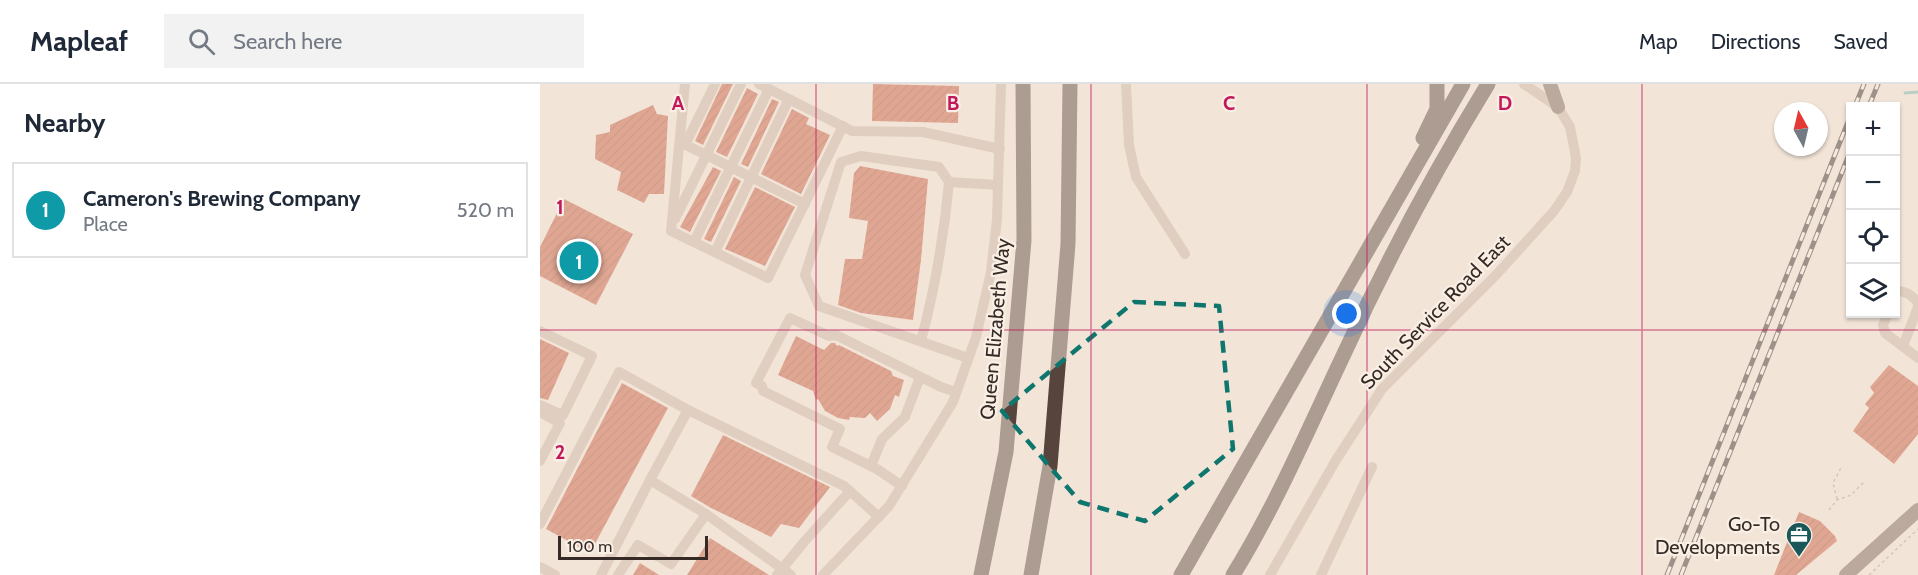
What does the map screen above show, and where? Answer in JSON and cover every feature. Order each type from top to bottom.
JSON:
[{"type":"highway","name":"Queen Elizabeth Way","points":[[981,575],[1006,452],[1024,240],[1023,84]]},
{"type":"highway","points":[[1031,575],[1050,466],[1068,244],[1070,84]]},
{"type":"highway","points":[[1409,178],[1415,154],[1437,110],[1437,84]]},
{"type":"highway","points":[[1181,575],[1463,84]]},
{"type":"highway","points":[[1233,575],[1258,535],[1285,483],[1402,231],[1488,84]]},
{"type":"main road","points":[[1550,84],[1558,107]]},
{"type":"main road","points":[[1846,575],[1918,510]]},
{"type":"street","points":[[685,84],[682,144],[671,231],[768,278],[843,126]]},
{"type":"street","points":[[682,144],[715,84]]},
{"type":"street","points":[[672,224],[741,84]]},
{"type":"street","points":[[823,575],[889,506],[953,402],[976,337],[991,272],[997,219],[1001,84]]},
{"type":"street","points":[[1126,84],[1129,146],[1136,177],[1185,254]]},
{"type":"street","name":"South Service Road East","points":[[1270,575],[1336,460],[1382,389],[1497,274],[1554,211],[1567,192],[1575,171],[1574,143],[1570,127],[1558,107],[1524,84]]},
{"type":"street","points":[[694,242],[768,87],[852,131],[923,132],[1000,149]]},
{"type":"street","points":[[715,252],[789,99]]},
{"type":"street","points":[[682,144],[805,204]]},
{"type":"street","points":[[921,341],[943,243],[949,182],[939,167],[861,156],[841,162],[805,275],[819,306],[968,358]]},
{"type":"street","points":[[949,182],[998,185]]},
{"type":"street","points":[[1900,291],[1914,297],[1918,305],[1903,346]]},
{"type":"street","points":[[902,486],[871,466],[832,447],[840,429],[763,391],[762,386],[756,383],[790,318],[829,336],[836,335],[920,377],[956,392]]},
{"type":"street","points":[[1886,318],[1883,325],[1885,333],[1918,358]]},
{"type":"street","points":[[540,331],[592,356],[563,416],[540,405]]},
{"type":"street","points":[[540,524],[619,372],[688,410],[836,482],[850,491],[879,517]]},
{"type":"street","points":[[871,466],[882,439],[905,417],[920,377]]},
{"type":"street","points":[[601,575],[688,410]]},
{"type":"street","points":[[540,412],[560,423],[540,461]]},
{"type":"street","points":[[1321,575],[1372,466]]},
{"type":"street","points":[[650,480],[706,514],[784,573],[804,542],[850,491]]},
{"type":"street","points":[[618,575],[638,545],[671,564],[706,514]]},
{"type":"street","points":[[540,567],[555,575]]},
{"type":"path","points":[[1837,500],[1833,483],[1842,466]]},
{"type":"path","points":[[1829,510],[1837,500],[1851,495],[1864,482]]},
{"type":"path","points":[[1869,575],[1918,529]]},
{"type":"highlighted area","points":[[1134,302],[1219,306],[1233,449],[1145,521],[1080,502],[1002,411]]},
{"type":"building","points":[[722,84],[733,84],[703,145],[695,141]]},
{"type":"building","points":[[873,84],[959,86],[958,123],[872,121]]},
{"type":"building","points":[[747,88],[758,94],[727,157],[716,152]]},
{"type":"building","points":[[772,99],[779,102],[748,167],[741,164]]},
{"type":"building","points":[[653,105],[657,114],[668,116],[664,194],[649,194],[644,203],[617,190],[621,172],[595,159],[596,135],[610,132],[610,125]]},
{"type":"building","points":[[792,109],[809,118],[806,124],[830,135],[801,194],[761,174]]},
{"type":"building","points":[[860,166],[928,179],[913,320],[861,313],[838,305],[845,259],[862,259],[868,221],[849,218],[854,173]]},
{"type":"building","points":[[713,167],[721,171],[690,232],[680,227]]},
{"type":"building","points":[[734,177],[741,181],[711,242],[704,239]]},
{"type":"building","points":[[755,187],[795,207],[765,266],[725,249]]},
{"type":"building","points":[[564,199],[633,234],[596,305],[540,276],[540,247]]},
{"type":"building","points":[[796,336],[824,350],[831,343],[835,343],[891,371],[893,376],[904,380],[899,397],[895,395],[890,409],[877,421],[870,413],[865,418],[850,417],[849,420],[838,418],[825,411],[818,399],[816,400],[813,391],[778,375]]},
{"type":"building","points":[[540,339],[569,353],[548,400],[540,398]]},
{"type":"building","points":[[1889,365],[1918,386],[1918,434],[1894,464],[1853,431],[1869,408],[1865,404],[1874,393],[1870,387]]},
{"type":"building","points":[[622,383],[668,408],[590,553],[546,529]]},
{"type":"building","points":[[723,435],[830,487],[799,528],[781,524],[771,537],[691,496]]},
{"type":"building","name":"Go-To Developments","points":[[1799,512],[1820,521],[1837,541],[1796,575],[1774,575]]},
{"type":"building","points":[[710,538],[769,575],[687,575]]},
{"type":"building","points":[[640,563],[659,575],[633,575]]},
{"type":"waterway","points":[[1905,93],[1918,92]]},
{"type":"railway","points":[[1857,102],[1864,84]]},
{"type":"railway","points":[[1871,102],[1878,84]]},
{"type":"railway","points":[[1667,575],[1846,127]]},
{"type":"railway","points":[[1681,575],[1848,156]]},
{"type":"place","name":"Cameron's Brewing Company","points":[[579,261]]},
{"type":"place","name":"Go-To Developments","points":[[1799,558]]}]
